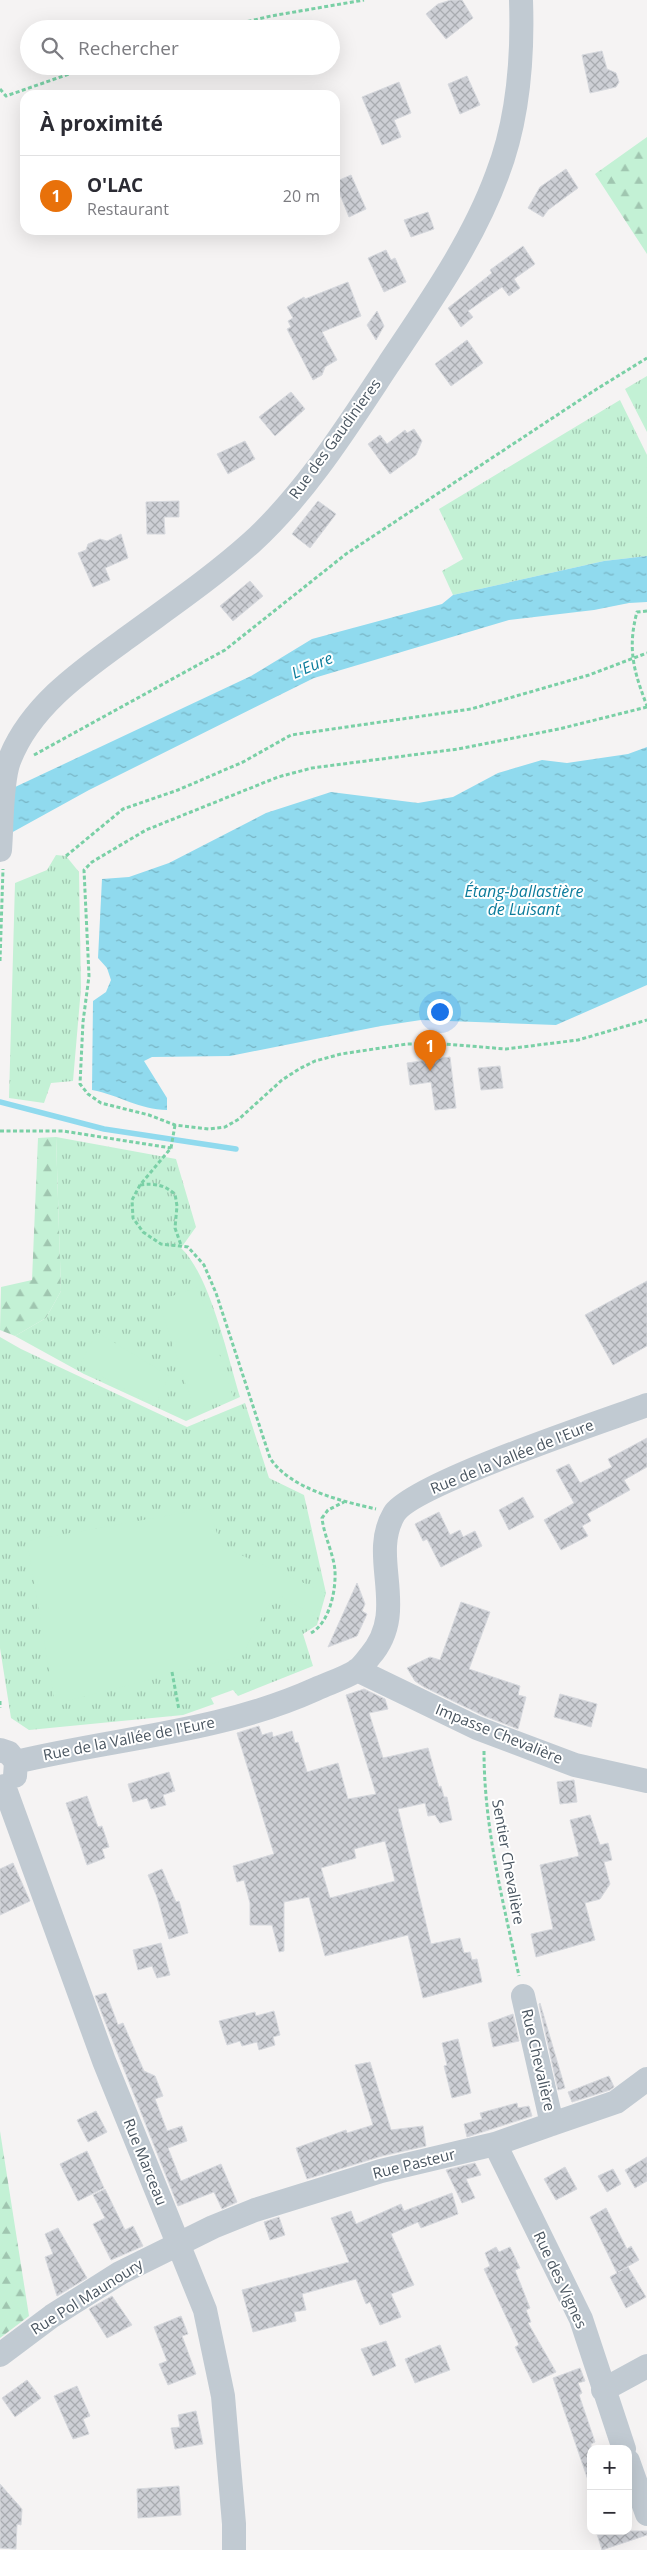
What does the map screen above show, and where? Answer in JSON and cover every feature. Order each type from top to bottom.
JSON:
[{"type":"street","name":"Rue des Gaudinieres","points":[[4,771],[24,733],[72,678],[203,584],[252,542],[299,492],[360,406],[436,291],[472,232],[498,175],[514,116],[522,33],[521,0]]},
{"type":"street","points":[[2,857],[4,771]]},
{"type":"street","name":"Rue de la Vallée de l'Eure","points":[[8,1756],[183,1731],[285,1703],[358,1670],[376,1649],[386,1626],[390,1595],[385,1558],[385,1535],[394,1513],[408,1500],[461,1474],[647,1405]]},
{"type":"street","name":"Impasse Chevalière","points":[[358,1670],[484,1730],[575,1765],[647,1780]]},
{"type":"street","points":[[2,1786],[16,1774],[8,1756]]},
{"type":"street","name":"Rue Marceau","points":[[2,1786],[100,2052],[205,2310],[223,2396],[234,2524],[234,2550]]},
{"type":"street","name":"Rue Chevalière","points":[[524,1996],[552,2124]]},
{"type":"street","name":"Rue Pasteur","points":[[178,2244],[213,2227],[264,2208],[381,2171],[495,2144],[616,2102],[647,2079]]},
{"type":"street","name":"Rue des Vignes","points":[[495,2144],[581,2319],[623,2445]]},
{"type":"street","name":"Rue Pol Maunoury","points":[[0,2355],[60,2311],[120,2273],[178,2244]]},
{"type":"street","points":[[603,2390],[647,2366]]},
{"type":"street","points":[[632,2472],[647,2514]]},
{"type":"path","points":[[254,20],[364,0]]},
{"type":"path","points":[[23,90],[66,75]]},
{"type":"path","points":[[0,89],[6,96],[20,91]]},
{"type":"path","points":[[4,771],[225,650],[346,554],[592,392],[647,358]]},
{"type":"path","points":[[647,611],[637,612],[633,627],[631,660],[647,707],[559,729],[466,747],[312,768],[278,777],[146,830],[92,862],[84,870],[89,976],[83,1022],[80,1084],[88,1094],[101,1103],[149,1115],[175,1125],[209,1129],[225,1127],[239,1119],[282,1080],[299,1069],[315,1061],[341,1054],[407,1044],[514,1048],[578,1040],[647,1020]]},
{"type":"path","points":[[66,856],[124,809],[178,790],[243,762],[291,735],[471,710],[589,675],[647,653]]},
{"type":"path","points":[[0,960],[2,857]]},
{"type":"path","points":[[175,1125],[171,1148],[140,1185],[132,1200],[134,1218],[143,1232],[161,1244],[188,1247],[204,1265],[216,1293],[270,1458],[284,1476],[344,1501],[394,1513]]},
{"type":"path","points":[[0,1131],[62,1132],[171,1148]]},
{"type":"path","points":[[140,1185],[151,1183],[165,1186],[175,1194],[177,1206],[175,1228],[181,1245]]},
{"type":"path","points":[[311,1633],[320,1628],[327,1615],[335,1585],[335,1569],[323,1532],[322,1518],[328,1510],[344,1501]]},
{"type":"path","points":[[172,1672],[179,1711]]},
{"type":"path","points":[[0,1701],[0,1708]]},
{"type":"path","name":"Sentier Chevalière","points":[[484,1730],[484,1792],[490,1837],[524,1996]]},
{"type":"green space","points":[[647,137],[647,254],[595,174]]},
{"type":"green space","points":[[647,376],[647,432],[625,389]]},
{"type":"green space","points":[[620,400],[647,455],[647,556],[604,561],[453,595],[442,571],[463,559],[439,509]]},
{"type":"green space","points":[[56,855],[66,856],[79,872],[81,988],[73,1081],[51,1083],[44,1103],[9,1098],[15,883],[47,870]]},
{"type":"green space","points":[[56,1137],[176,1159],[196,1227],[181,1248],[201,1277],[209,1297],[224,1340],[240,1397],[186,1421],[84,1374],[15,1336],[46,1318],[61,1291]]},
{"type":"green space","points":[[56,1137],[61,1291],[46,1318],[15,1336],[0,1330],[1,1287],[32,1280],[38,1138]]},
{"type":"green space","points":[[198,1287],[233,1397],[194,1409],[158,1301]]},
{"type":"green space","points":[[97,1332],[169,1376],[155,1406],[80,1364]]},
{"type":"green space","points":[[0,1337],[21,1349],[187,1427],[245,1403],[269,1478],[304,1495],[326,1593],[317,1625],[303,1634],[313,1666],[238,1696],[233,1690],[211,1698],[214,1704],[183,1715],[29,1730],[11,1718],[0,1648]]},
{"type":"green space","points":[[209,1508],[221,1546],[326,1593],[314,1616],[281,1596],[267,1607],[242,1656],[55,1704],[27,1541]]},
{"type":"green space","points":[[0,2131],[29,2316],[0,2338]]},
{"type":"water","name":"L'Eure","points":[[647,556],[647,602],[509,620],[314,678],[89,790],[11,833],[13,788],[251,676],[312,639],[442,604],[453,595],[604,561]]},
{"type":"water","name":"Étang-ballastière de Luisant","points":[[647,747],[647,985],[556,1025],[421,1020],[381,1026],[230,1056],[152,1057],[144,1061],[167,1098],[167,1110],[148,1108],[92,1090],[93,1001],[106,992],[111,980],[107,968],[98,958],[102,879],[129,877],[169,863],[266,813],[331,792],[418,803],[453,797],[498,773],[542,760],[567,763],[628,754]]},
{"type":"building","points":[[451,0],[462,0],[473,18],[446,39],[426,14],[438,4]]},
{"type":"building","points":[[602,51],[607,69],[616,73],[619,82],[616,87],[590,93],[582,55]]},
{"type":"building","points":[[467,76],[480,105],[460,114],[448,84]]},
{"type":"building","points":[[399,82],[411,113],[394,120],[401,137],[382,145],[362,97]]},
{"type":"building","points":[[566,169],[578,188],[548,210],[543,217],[528,208],[540,187]]},
{"type":"building","points":[[351,175],[366,209],[349,217],[340,194],[340,180]]},
{"type":"building","points":[[428,212],[434,229],[411,237],[404,220]]},
{"type":"building","points":[[523,246],[535,264],[514,279],[520,288],[509,296],[502,287],[468,311],[473,317],[461,327],[448,308],[492,273],[490,270]]},
{"type":"building","points":[[386,250],[391,260],[395,258],[406,282],[384,292],[368,258]]},
{"type":"building","points":[[348,282],[361,316],[322,332],[337,360],[325,367],[322,375],[313,380],[287,329],[291,327],[288,321],[293,318],[287,307],[304,297],[305,299]]},
{"type":"building","points":[[377,311],[384,326],[376,340],[367,325]]},
{"type":"building","points":[[467,340],[483,363],[451,386],[435,364]]},
{"type":"building","points":[[291,392],[305,409],[275,436],[259,417]]},
{"type":"building","points":[[414,429],[422,441],[416,455],[390,474],[368,444],[380,435],[387,444],[405,430],[407,433]]},
{"type":"building","points":[[245,441],[255,459],[228,474],[217,454]]},
{"type":"building","points":[[179,501],[179,517],[164,517],[165,534],[147,534],[146,502]]},
{"type":"building","points":[[318,501],[336,514],[310,548],[292,534]]},
{"type":"building","points":[[121,534],[128,558],[105,568],[110,580],[93,587],[78,553],[86,550],[88,544],[100,539],[107,541]]},
{"type":"building","points":[[250,581],[263,596],[233,621],[220,606]]},
{"type":"building","points":[[450,1057],[456,1108],[435,1110],[431,1082],[410,1085],[407,1063]]},
{"type":"building","points":[[500,1066],[503,1088],[481,1090],[478,1068]]},
{"type":"building","points":[[647,1281],[647,1346],[613,1365],[585,1315]]},
{"type":"building","points":[[647,1438],[647,1467],[624,1480],[630,1490],[587,1514],[591,1521],[582,1526],[588,1536],[561,1550],[544,1520],[574,1503],[556,1470],[569,1464],[580,1483],[612,1467],[608,1459]]},
{"type":"building","points":[[523,1497],[534,1517],[509,1530],[499,1510]]},
{"type":"building","points":[[439,1512],[450,1535],[460,1530],[463,1537],[475,1531],[482,1546],[441,1567],[427,1539],[423,1541],[415,1524]]},
{"type":"building","points":[[357,1583],[365,1604],[362,1611],[367,1614],[357,1636],[328,1647]]},
{"type":"building","points":[[461,1602],[490,1612],[469,1669],[520,1686],[518,1695],[526,1697],[518,1729],[482,1715],[424,1687],[415,1681],[407,1668],[430,1657],[440,1660]]},
{"type":"building","points":[[364,1689],[385,1699],[388,1709],[369,1713],[383,1758],[428,1748],[439,1787],[441,1786],[444,1797],[447,1797],[452,1820],[440,1823],[435,1815],[428,1816],[425,1803],[398,1809],[431,1944],[460,1938],[464,1953],[470,1952],[472,1960],[477,1959],[482,1982],[423,1998],[408,1935],[325,1956],[309,1897],[284,1902],[284,1951],[279,1952],[272,1925],[250,1925],[250,1903],[244,1880],[237,1882],[233,1866],[274,1854],[237,1733],[259,1726],[262,1735],[272,1732],[273,1737],[292,1731],[295,1743],[298,1742],[307,1772],[338,1763],[348,1799],[376,1794],[346,1695]],"holes":[[[385,1841],[395,1881],[330,1898],[321,1868],[356,1858],[354,1849]]]},
{"type":"building","points":[[560,1694],[597,1704],[591,1727],[554,1717]]},
{"type":"building","points":[[169,1772],[175,1791],[163,1795],[166,1805],[151,1809],[147,1798],[133,1802],[128,1784]]},
{"type":"building","points":[[574,1780],[577,1802],[560,1804],[557,1782]]},
{"type":"building","points":[[87,1796],[98,1827],[102,1826],[109,1847],[102,1849],[105,1858],[87,1865],[66,1803]]},
{"type":"building","points":[[590,1815],[600,1845],[608,1843],[612,1860],[604,1862],[610,1884],[600,1899],[585,1903],[595,1940],[536,1957],[531,1934],[553,1929],[540,1865],[579,1856],[570,1820]]},
{"type":"building","points":[[13,1863],[30,1901],[0,1915],[0,1869]]},
{"type":"building","points":[[162,1869],[176,1902],[179,1901],[188,1933],[169,1939],[157,1897],[148,1875]]},
{"type":"building","points":[[161,1943],[170,1975],[157,1978],[152,1966],[138,1970],[133,1950]]},
{"type":"building","points":[[106,1993],[118,2025],[123,2023],[144,2071],[155,2076],[163,2096],[155,2099],[167,2131],[182,2126],[187,2141],[168,2148],[181,2181],[221,2164],[237,2202],[222,2209],[214,2192],[178,2206],[95,1996]]},
{"type":"building","points":[[539,2004],[565,2088],[558,2090]]},
{"type":"building","points":[[274,2011],[280,2035],[273,2037],[275,2045],[259,2050],[257,2042],[242,2046],[240,2041],[227,2045],[219,2021],[255,2012],[256,2016]]},
{"type":"building","points":[[513,2014],[519,2041],[493,2047],[488,2023]]},
{"type":"building","points":[[458,2039],[471,2093],[452,2098],[444,2066],[447,2065],[442,2043]]},
{"type":"building","points":[[370,2062],[391,2130],[423,2126],[426,2146],[382,2156],[307,2179],[296,2148],[346,2130],[347,2133],[373,2125],[355,2065]]},
{"type":"building","points":[[609,2076],[614,2087],[610,2090],[572,2102],[568,2092]]},
{"type":"building","points":[[517,2103],[518,2108],[529,2106],[532,2116],[467,2137],[464,2124],[482,2119],[480,2113]]},
{"type":"building","points":[[96,2111],[107,2132],[88,2142],[77,2120]]},
{"type":"building","points":[[87,2151],[104,2188],[78,2201],[60,2164]]},
{"type":"building","points":[[647,2157],[647,2181],[635,2188],[625,2170]]},
{"type":"building","points":[[475,2163],[481,2175],[466,2179],[475,2198],[462,2203],[446,2170]]},
{"type":"building","points":[[565,2167],[577,2189],[556,2200],[544,2179]]},
{"type":"building","points":[[613,2169],[621,2184],[607,2192],[598,2176]]},
{"type":"building","points":[[105,2189],[125,2230],[133,2226],[143,2246],[111,2260],[93,2224],[105,2218],[93,2195]]},
{"type":"building","points":[[452,2193],[458,2214],[421,2228],[418,2222],[391,2234],[414,2285],[391,2294],[401,2317],[380,2325],[370,2302],[366,2304],[356,2279],[302,2294],[306,2310],[294,2312],[296,2321],[253,2332],[242,2290],[349,2262],[331,2218],[351,2211],[356,2224],[401,2204],[404,2211]]},
{"type":"building","points":[[606,2208],[627,2249],[631,2246],[639,2260],[618,2272],[628,2267],[646,2297],[626,2308],[610,2277],[617,2273],[590,2217]]},
{"type":"building","points":[[279,2217],[285,2235],[270,2240],[264,2222]]},
{"type":"building","points":[[58,2228],[87,2278],[57,2296],[45,2257],[53,2254],[45,2234]]},
{"type":"building","points":[[496,2247],[499,2252],[510,2247],[520,2268],[515,2270],[530,2308],[526,2310],[531,2322],[528,2323],[556,2372],[533,2383],[515,2347],[519,2345],[484,2269],[490,2266],[485,2253]]},
{"type":"building","points":[[112,2296],[132,2325],[107,2338],[89,2309]]},
{"type":"building","points":[[181,2316],[188,2334],[182,2336],[196,2374],[168,2385],[159,2364],[167,2361],[154,2327]]},
{"type":"building","points":[[386,2341],[396,2366],[373,2376],[361,2349]]},
{"type":"building","points":[[440,2345],[450,2370],[415,2383],[405,2359]]},
{"type":"building","points":[[580,2368],[585,2381],[578,2383],[582,2393],[579,2395],[595,2442],[587,2445],[587,2477],[553,2378]]},
{"type":"building","points":[[27,2380],[41,2398],[15,2417],[2,2398]]},
{"type":"building","points":[[77,2386],[90,2416],[83,2419],[89,2434],[73,2439],[54,2396]]},
{"type":"building","points":[[196,2411],[203,2444],[175,2449],[171,2428],[180,2427],[178,2415]]},
{"type":"building","points":[[0,2484],[22,2509],[21,2525],[17,2524],[16,2549],[0,2548]]},
{"type":"building","points":[[179,2486],[181,2515],[138,2518],[137,2489]]},
{"type":"building","points":[[632,2531],[647,2531],[647,2535],[602,2550],[597,2535],[632,2535]]},
{"type":"waterway","points":[[0,1102],[104,1129],[236,1149]]},
{"type":"place","name":"O'LAC","points":[[430,1071]]}]
